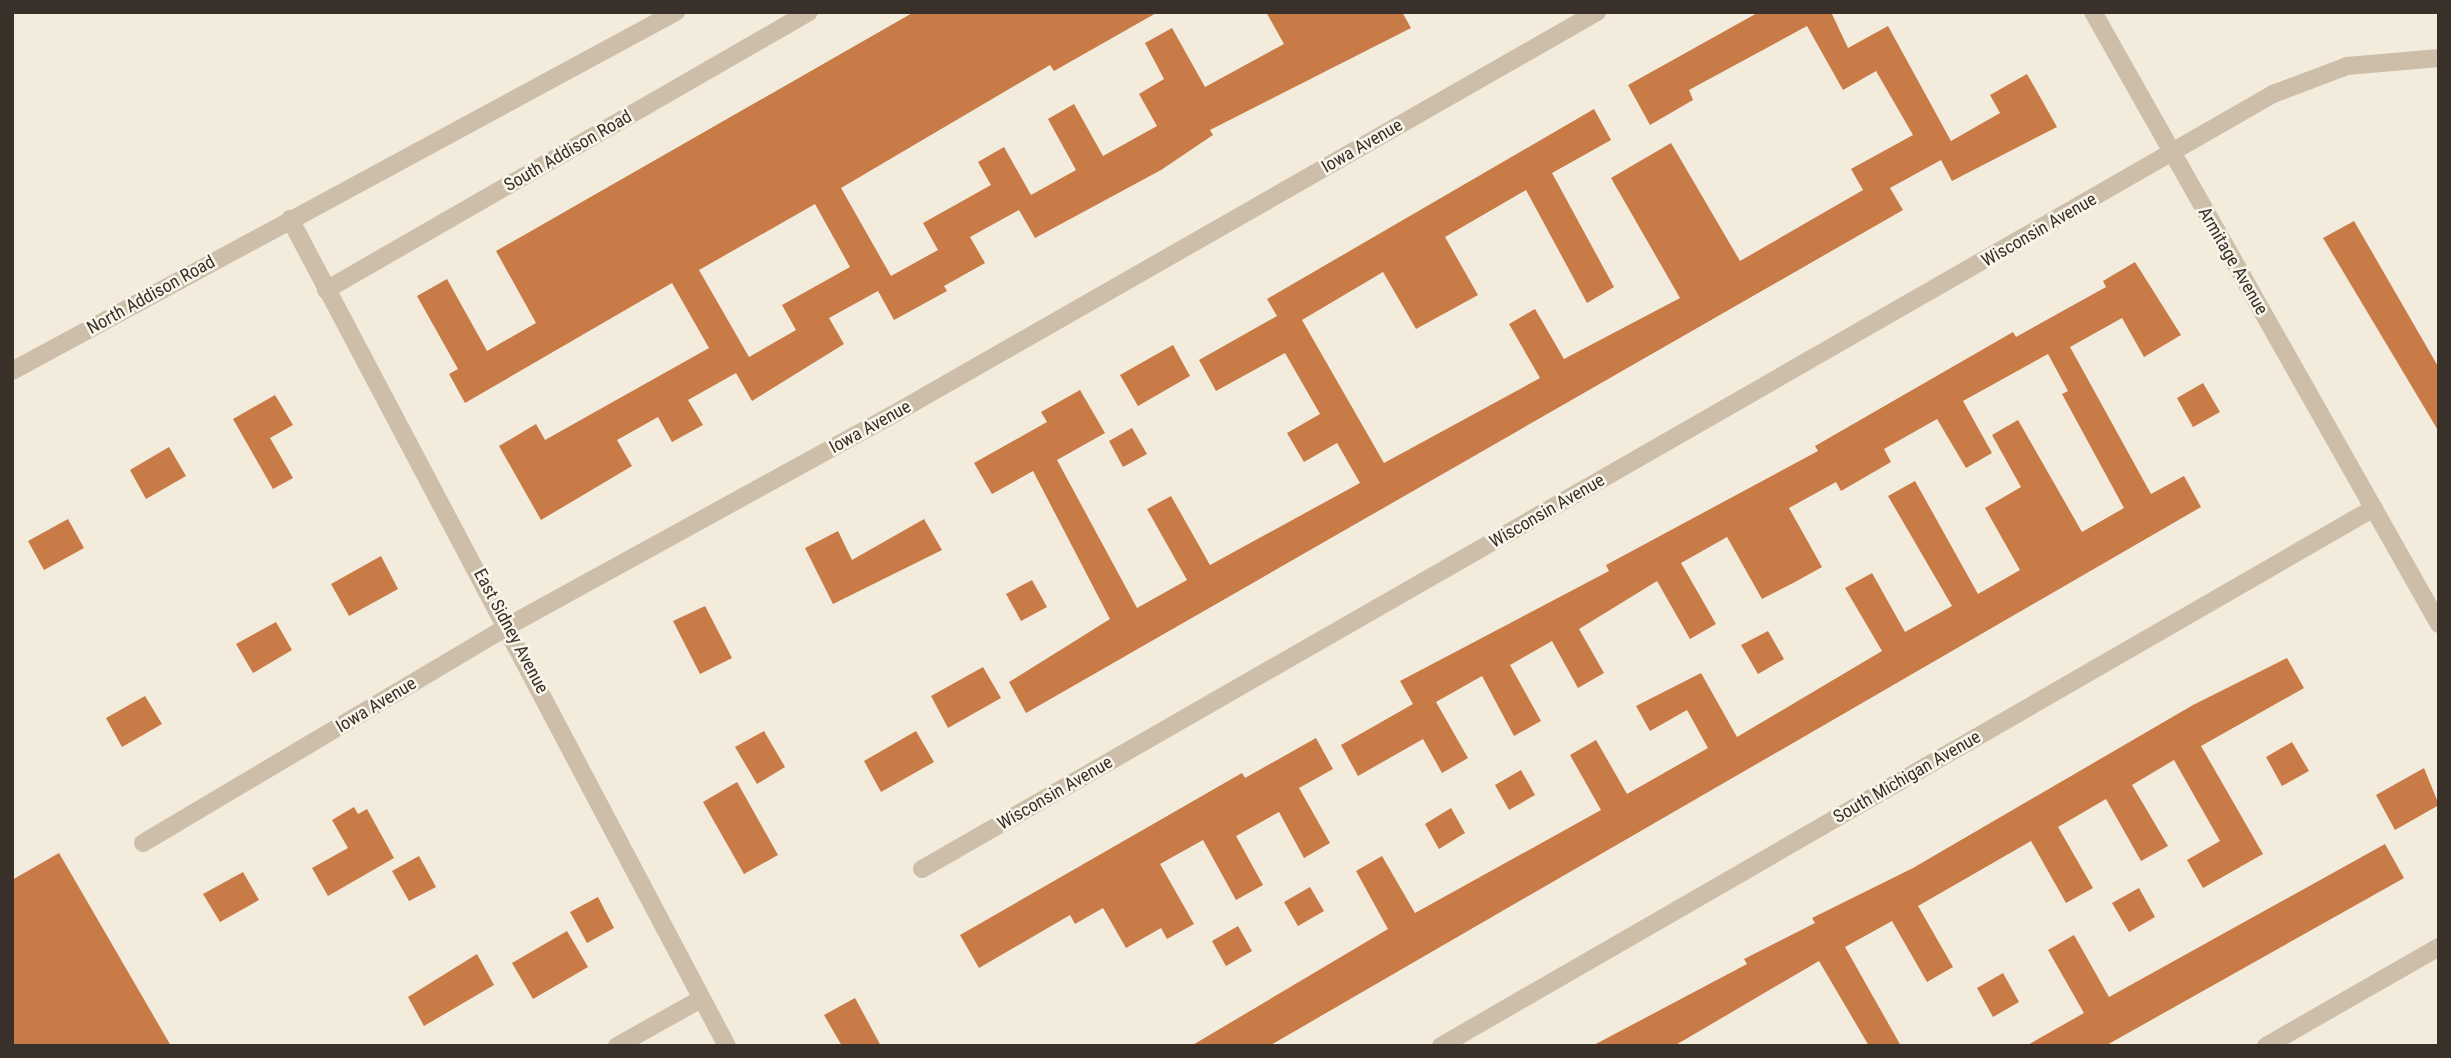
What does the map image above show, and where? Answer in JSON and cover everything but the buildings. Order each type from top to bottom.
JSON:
[{"type":"street","points":[[290,219],[676,12]]},
{"type":"street","name":"South Addison Road","points":[[326,290],[809,12]]},
{"type":"street","name":"Iowa Avenue","points":[[143,842],[510,625],[899,411],[1597,12]]},
{"type":"street","name":"Armitage Avenue","points":[[2093,12],[2439,624]]},
{"type":"street","name":"Wisconsin Avenue","points":[[922,869],[2314,74],[2383,60],[2439,58]]},
{"type":"street","name":"East Sidney Avenue","points":[[290,219],[326,290],[510,625],[727,1046]]},
{"type":"street","name":"North Addison Road","points":[[12,371],[290,219]]},
{"type":"street","name":"South Michigan Avenue","points":[[1441,1046],[2374,508]]},
{"type":"street","points":[[2266,1046],[2439,947]]},
{"type":"street","points":[[617,1046],[701,999]]}]
